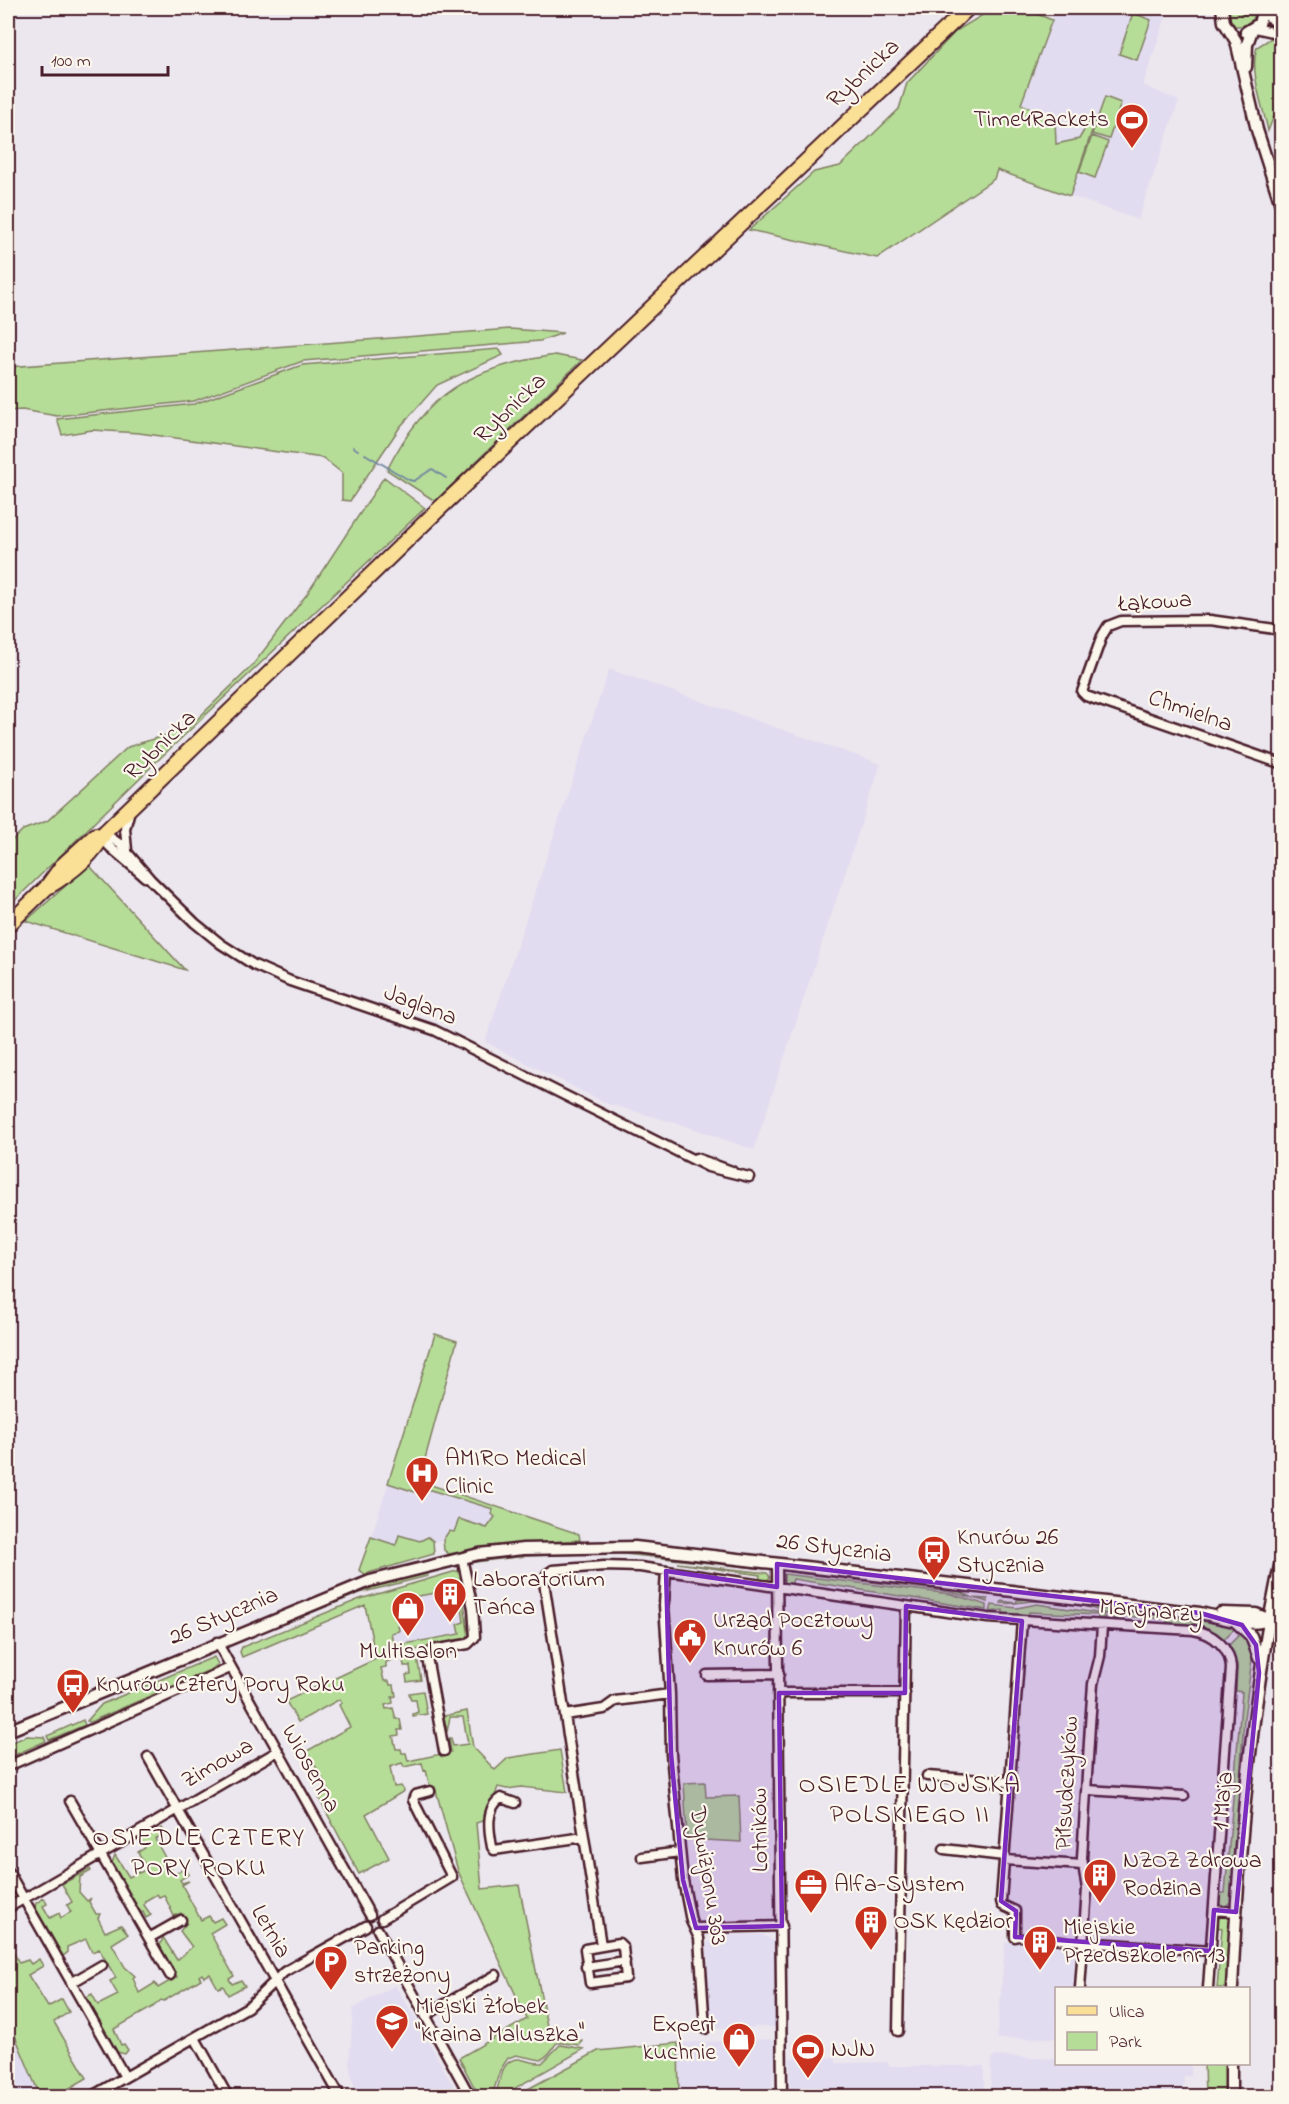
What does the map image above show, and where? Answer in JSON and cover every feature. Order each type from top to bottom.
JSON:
[{"type":"main road","name":"Rybnicka","points":[[46,888],[64,877],[85,858],[100,843],[104,833],[131,806],[586,369],[968,8]]},
{"type":"main road","name":"Rybnicka","points":[[954,22],[975,8]]},
{"type":"main road","name":"Rybnicka","points":[[8,925],[46,888],[62,866],[93,836],[104,833]]},
{"type":"street","points":[[1221,8],[1224,22],[1231,30],[1246,79],[1257,130],[1281,208]]},
{"type":"street","points":[[1246,79],[1247,44],[1263,9],[1281,27]]},
{"type":"street","points":[[1231,30],[1243,33],[1254,29],[1281,34]]},
{"type":"street","name":"Łąkowa","points":[[1086,696],[1082,689],[1102,636],[1108,626],[1121,621],[1210,620],[1281,630]]},
{"type":"street","name":"Chmielna","points":[[1086,696],[1281,764]]},
{"type":"street","points":[[127,851],[125,829],[131,806]]},
{"type":"street","name":"Jaglana","points":[[151,880],[117,855],[106,843],[104,833],[113,836],[151,880],[210,936],[264,970],[434,1030],[687,1155],[716,1163],[749,1177]]},
{"type":"street","points":[[85,858],[104,853],[117,855]]},
{"type":"street","name":"26 Stycznia","points":[[8,1731],[217,1642],[370,1581],[462,1558],[523,1549],[604,1545],[1200,1612],[1249,1613],[1268,1619]]},
{"type":"street","points":[[1249,1613],[1265,1605],[1277,1576],[1281,1556]]},
{"type":"street","points":[[444,1751],[427,1657],[433,1650],[468,1644],[475,1637],[473,1608],[462,1558]]},
{"type":"street","name":"Lotników","points":[[777,1564],[782,2097]]},
{"type":"street","name":"Marynarzy","points":[[565,1715],[544,1586],[545,1576],[553,1570],[604,1566],[666,1571],[1022,1621],[1198,1631],[1216,1640],[1230,1658],[1231,1673],[1208,1987]]},
{"type":"street","name":"Dywizjonu 303","points":[[666,1571],[665,1621],[670,1694],[670,1740],[680,1852],[691,1921],[699,1938],[705,2029]]},
{"type":"street","name":"1 Maja","points":[[1232,1987],[1249,1749],[1259,1673],[1277,1576]]},
{"type":"street","points":[[898,2031],[906,1606]]},
{"type":"street","name":"26 Stycznia","points":[[1200,1612],[1234,1620],[1261,1623],[1268,1619]]},
{"type":"street","points":[[1234,1620],[1249,1632],[1256,1645],[1259,1673]]},
{"type":"street","points":[[1022,1621],[1001,1903],[1015,1911],[1015,1937],[1211,1951]]},
{"type":"street","name":"Piłsudczyków","points":[[1080,1987],[1087,1889],[1083,1865],[1093,1684],[1100,1656],[1102,1626]]},
{"type":"street","name":"Wiosenna","points":[[217,1642],[370,1915]]},
{"type":"street","name":"26 Stycznia","points":[[8,1766],[230,1668]]},
{"type":"street","points":[[707,1675],[779,1674]]},
{"type":"street","points":[[779,1694],[905,1693]]},
{"type":"street","points":[[601,1945],[565,1715],[604,1708],[615,1701],[670,1694]]},
{"type":"street","name":"Zimowa","points":[[8,1908],[278,1751]]},
{"type":"street","name":"Zimowa","points":[[148,1757],[178,1810]]},
{"type":"street","points":[[927,1776],[1010,1782]]},
{"type":"street","points":[[1087,1790],[1184,1796]]},
{"type":"street","points":[[382,1919],[452,1877],[413,1801],[415,1795],[430,1791]]},
{"type":"street","points":[[515,1803],[501,1798],[496,1802],[489,1822],[494,1850],[584,1838]]},
{"type":"street","points":[[70,1801],[170,1975]]},
{"type":"street","name":"Letnia","points":[[178,1810],[340,2097]]},
{"type":"street","points":[[944,1849],[1004,1858],[1083,1865]]},
{"type":"street","points":[[642,1857],[680,1852]]},
{"type":"street","points":[[8,1871],[125,2077]]},
{"type":"street","points":[[1214,1910],[1236,1912]]},
{"type":"street","points":[[366,1926],[370,1915],[375,1914],[382,1919]]},
{"type":"street","points":[[366,1926],[370,1930],[378,1930],[382,1926],[382,1919]]},
{"type":"street","points":[[149,1938],[181,1920]]},
{"type":"street","points":[[92,2097],[248,2007],[284,1972],[366,1926]]},
{"type":"street","points":[[696,1928],[782,1926]]},
{"type":"street","points":[[378,1930],[470,2097]]},
{"type":"street","points":[[621,1944],[625,1961],[626,1978],[604,1983],[590,1983],[585,1949],[621,1944]]},
{"type":"street","points":[[586,1967],[625,1961]]},
{"type":"street","points":[[71,1983],[102,1965]]},
{"type":"street","points":[[426,2015],[496,1975]]},
{"type":"street","points":[[195,2038],[227,2095],[225,2097]]},
{"type":"street","points":[[1231,2065],[1231,2097]]},
{"type":"highlighted area","points":[[777,1564],[1200,1613],[1242,1625],[1256,1645],[1259,1673],[1236,1912],[1214,1910],[1211,1951],[1015,1937],[1016,1911],[1001,1901],[1022,1621],[906,1606],[905,1693],[779,1693],[782,1926],[696,1928],[683,1880],[671,1754],[666,1571],[777,1587]]},
{"type":"shaded area","points":[[1056,8],[1169,8],[1143,85],[1179,101],[1138,220],[1070,196],[1095,122],[1090,120],[1079,139],[1056,144],[1021,105]]},
{"type":"shaded area","points":[[609,669],[881,764],[754,1150],[689,1127],[605,1103],[485,1042]]},
{"type":"shaded area","points":[[392,1472],[552,1524],[366,1552]]},
{"type":"shaded area","points":[[461,1587],[469,1638],[375,1654],[365,1604]]},
{"type":"shaded area","points":[[762,1934],[775,1942],[776,2027],[710,2028],[707,1942],[715,1941],[721,1935]]},
{"type":"shaded area","points":[[1005,1942],[1076,1947],[1073,1987],[1055,1987],[1055,2038],[999,2039],[997,2036]]},
{"type":"shaded area","name":"Miejski Żłobek \"Kraina Maluszka\"","points":[[395,1985],[459,2096],[356,2096],[349,2065],[353,2008]]},
{"type":"shaded area","points":[[8,2019],[40,2096],[8,2096]]},
{"type":"shaded area","points":[[771,2039],[776,2045],[771,2096],[679,2096],[678,2043]]},
{"type":"shaded area","points":[[995,2056],[1055,2059],[1055,2065],[1191,2065],[1191,2076],[1184,2076],[1183,2096],[990,2096],[991,2058]]},
{"type":"shaded area","points":[[836,2057],[836,2063],[888,2062],[889,2066],[984,2066],[984,2096],[790,2096],[790,2058]]},
{"type":"green space","points":[[994,8],[1022,8],[1052,20],[1021,104],[1055,119],[1056,144],[1079,139],[1090,120],[1095,122],[1070,196],[997,170],[994,179],[877,258],[749,230],[814,172],[840,166],[899,109],[907,83],[956,31]]},
{"type":"green space","points":[[1227,8],[1254,8],[1241,9],[1241,15],[1254,15],[1255,20],[1245,26],[1235,26],[1228,18]]},
{"type":"green space","points":[[1133,13],[1151,20],[1137,60],[1119,54]]},
{"type":"green space","points":[[1273,37],[1281,39],[1281,99],[1268,131],[1256,78],[1255,57],[1257,47]]},
{"type":"green space","points":[[1105,97],[1121,103],[1109,139],[1092,134]]},
{"type":"green space","points":[[1092,136],[1108,142],[1095,178],[1079,172]]},
{"type":"green space","points":[[510,329],[563,333],[540,341],[303,361],[194,401],[57,416],[22,410],[8,411],[8,367]]},
{"type":"green space","points":[[499,349],[503,355],[437,385],[400,427],[350,501],[342,500],[342,473],[323,458],[139,433],[92,430],[62,435],[57,419],[194,404],[302,365]]},
{"type":"green space","points":[[555,355],[582,360],[435,501],[387,470],[418,421],[454,388],[498,367]]},
{"type":"green space","points":[[384,477],[425,508],[156,762],[8,907],[8,844],[23,830],[47,821],[128,747],[188,728],[252,666],[307,594]]},
{"type":"green space","points":[[89,865],[185,970],[26,921]]},
{"type":"green space","points":[[435,1334],[457,1341],[419,1481],[579,1534],[580,1540],[490,1546],[449,1554],[444,1550],[443,1540],[449,1531],[454,1532],[459,1519],[487,1528],[495,1517],[492,1514],[493,1509],[427,1489],[424,1495],[388,1483]]},
{"type":"green space","points":[[399,1535],[420,1541],[428,1537],[433,1541],[434,1554],[365,1574],[359,1570],[371,1537],[396,1545]]},
{"type":"green space","points":[[631,1551],[766,1569],[615,1553],[526,1556],[466,1563],[515,1554]]},
{"type":"green space","points":[[677,1563],[767,1573],[770,1577],[766,1582],[759,1582],[760,1575]]},
{"type":"green space","points":[[789,1569],[956,1589],[973,1598],[951,1592],[787,1571]]},
{"type":"green space","points":[[427,1570],[428,1576],[360,1593],[286,1623],[287,1618],[357,1590]]},
{"type":"green space","points":[[460,1570],[463,1585],[459,1589],[394,1600],[399,1631],[391,1633],[394,1646],[460,1634],[458,1624],[464,1622],[460,1596],[463,1596],[469,1638],[454,1640],[454,1643],[391,1654],[388,1652],[390,1661],[386,1662],[386,1667],[381,1668],[384,1681],[389,1681],[390,1685],[394,1685],[396,1696],[392,1697],[393,1703],[385,1705],[386,1709],[393,1708],[396,1719],[400,1719],[402,1730],[398,1730],[399,1735],[393,1736],[396,1749],[401,1749],[402,1753],[406,1753],[408,1761],[451,1752],[449,1738],[453,1746],[468,1744],[463,1717],[450,1717],[447,1732],[444,1716],[467,1711],[473,1747],[495,1770],[508,1758],[560,1750],[567,1792],[498,1787],[486,1820],[476,1823],[482,1889],[519,1885],[549,2036],[582,2041],[580,2045],[558,2043],[541,2060],[516,2055],[508,2058],[500,2070],[492,2096],[479,2096],[459,2058],[527,2019],[458,1871],[435,1787],[430,1787],[422,1763],[404,1767],[402,1763],[390,1767],[394,1787],[401,1786],[404,1791],[366,1814],[389,1858],[359,1874],[319,1798],[330,1792],[307,1751],[350,1727],[339,1705],[342,1703],[340,1699],[298,1722],[286,1701],[376,1659],[365,1605],[242,1657],[240,1652],[242,1647],[360,1599]]},
{"type":"green space","points":[[784,1574],[951,1594],[987,1605],[987,1610],[793,1579],[791,1586],[784,1584]]},
{"type":"green space","points":[[1033,1598],[1236,1627],[1223,1640],[1202,1627],[1167,1625],[1167,1619],[1118,1616],[1117,1621],[1089,1608],[1067,1603],[1031,1601],[1016,1603],[1017,1600]]},
{"type":"green space","points":[[1037,1604],[1103,1614],[1105,1618],[1098,1619],[1098,1615],[1029,1612],[1029,1618],[1003,1616],[1003,1610],[990,1612],[992,1605],[1017,1608]]},
{"type":"green space","points":[[1242,1632],[1253,1652],[1244,1718],[1232,1901],[1224,1907],[1219,1904],[1218,1893],[1225,1893],[1242,1692],[1236,1691],[1237,1664],[1228,1646]]},
{"type":"green space","points":[[214,1657],[218,1664],[212,1669],[90,1722],[87,1721],[102,1704]]},
{"type":"green space","points":[[417,1657],[421,1680],[407,1682],[406,1675],[411,1674],[410,1666],[404,1666],[403,1659]]},
{"type":"green space","points":[[423,1691],[427,1714],[413,1716],[418,1712],[416,1700],[411,1700],[409,1693]]},
{"type":"green space","points":[[83,1720],[85,1725],[49,1740],[47,1736]]},
{"type":"green space","points":[[27,1736],[44,1737],[46,1741],[8,1758],[8,1744]]},
{"type":"green space","points":[[705,1782],[706,1797],[739,1796],[741,1842],[687,1839],[684,1783]]},
{"type":"green space","points":[[162,1828],[165,1833],[155,1839],[174,1874],[185,1868],[189,1874],[180,1880],[182,1883],[189,1881],[182,1885],[201,1920],[209,1916],[213,1922],[221,1918],[225,1924],[210,1933],[234,1976],[229,1979],[232,1984],[241,1980],[245,1986],[228,1995],[223,1986],[218,1988],[210,1974],[204,1977],[202,1974],[199,1976],[201,1979],[114,2029],[121,2045],[124,2044],[128,2050],[125,2054],[117,2052],[86,1997],[92,1994],[98,2005],[118,1995],[110,1981],[116,1978],[99,1949],[92,1952],[86,1939],[67,1947],[67,1953],[63,1956],[35,1907],[36,1903],[44,1898],[47,1904],[43,1906],[50,1918],[59,1913],[61,1918],[71,1912],[67,1905],[72,1902],[62,1884],[90,1869],[91,1871],[80,1877],[79,1892],[87,1901],[91,1898],[89,1902],[96,1914],[100,1914],[98,1918],[105,1932],[121,1925],[128,1934],[112,1944],[125,1967],[135,1976],[133,1978],[139,1993],[155,1983],[158,1988],[177,1977],[160,1946],[163,1937],[177,1960],[192,1947],[180,1931],[187,1923],[181,1913],[174,1916],[164,1895],[159,1897],[157,1894],[145,1901],[144,1905],[151,1915],[146,1918],[112,1863],[115,1855],[129,1877],[137,1873],[136,1869],[139,1873],[147,1869],[138,1852],[145,1848],[140,1840]]},
{"type":"green space","points":[[1221,1916],[1226,1917],[1230,1923],[1227,1987],[1217,1987],[1222,1928],[1215,1927],[1217,1919]]},
{"type":"green space","points":[[8,1940],[19,1963],[28,1960],[31,1964],[39,1959],[43,1966],[28,1975],[48,2007],[62,1999],[69,2012],[54,2022],[87,2078],[56,2096],[40,2096],[8,2019]]},
{"type":"green space","points":[[678,2043],[679,2096],[515,2096],[598,2051]]},
{"type":"green space","points":[[560,2045],[584,2049],[501,2096],[495,2096],[504,2067],[508,2063],[519,2059],[542,2063]]},
{"type":"green space","points":[[1204,2065],[1225,2065],[1225,2096],[1205,2096]]},
{"type":"waterway","points":[[353,447],[358,450]]},
{"type":"waterway","points":[[365,454],[409,480],[414,481],[432,469],[446,478]]},
{"type":"place","name":"Time4Rackets","points":[[1132,149]]},
{"type":"place","name":"AMIRO Medical Clinic","points":[[422,1502]]},
{"type":"place","name":"Knurów 26 Stycznia","points":[[934,1581]]},
{"type":"place","name":"Laboratorium Tańca","points":[[450,1623]]},
{"type":"place","name":"Multisalon","points":[[408,1637]]},
{"type":"place","name":"Urząd Pocztowy Knurów 6","points":[[690,1664]]},
{"type":"place","name":"Knurów Cztery Pory Roku","points":[[73,1714]]},
{"type":"place","name":"NZOZ Zdrowa Rodzina","points":[[1100,1904]]},
{"type":"place","name":"Alfa-System","points":[[811,1914]]},
{"type":"place","name":"OSK Kędzior","points":[[871,1951]]},
{"type":"place","name":"Miejskie Przedszkole nr 13","points":[[1040,1971]]},
{"type":"place","name":"Parking strzeżony","points":[[331,1991]]},
{"type":"place","name":"Miejski Żłobek \"Kraina Maluszka\"","points":[[392,2050]]},
{"type":"place","name":"Expert kuchnie","points":[[739,2068]]},
{"type":"place","name":"NJN","points":[[808,2079]]},
{"type":"district","name":"OSIEDLE WOJSKA POLSKIEGO II","points":[[910,1801]]},
{"type":"district","name":"OSIEDLE CZTERY PORY ROKU","points":[[199,1854]]}]
